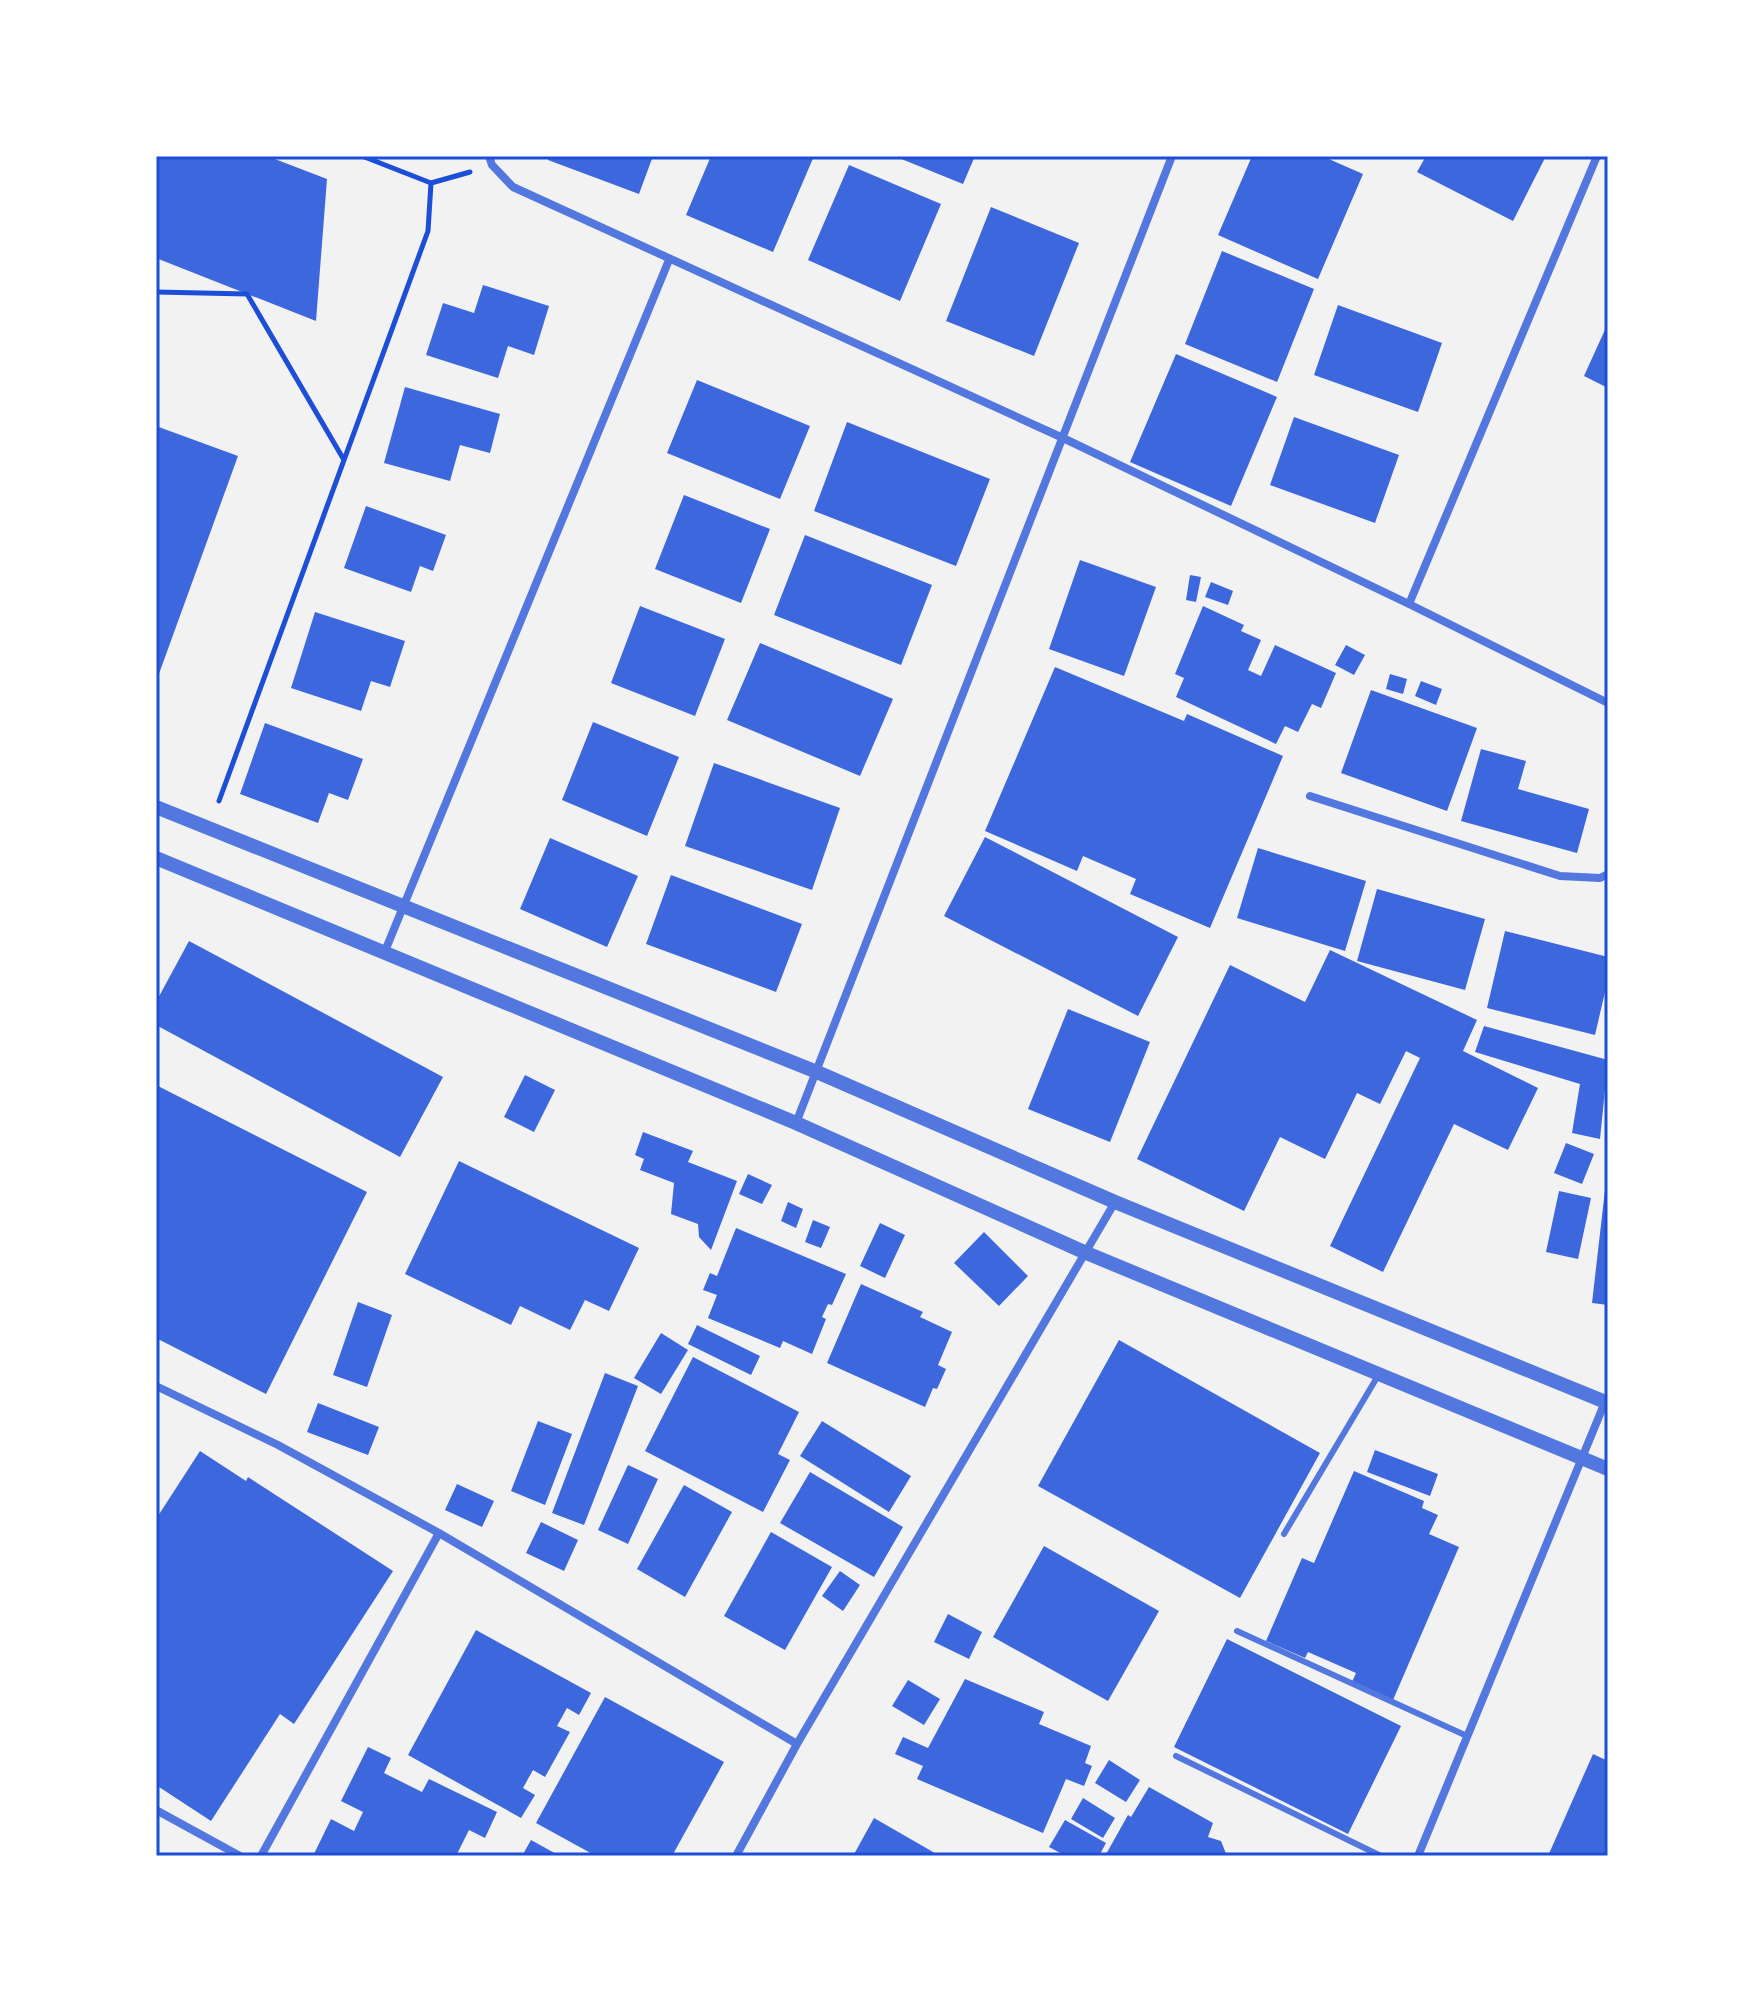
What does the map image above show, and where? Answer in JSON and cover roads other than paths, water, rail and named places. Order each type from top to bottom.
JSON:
[{"type":"street","points":[[796,1123],[1172,156]]},
{"type":"street","points":[[1409,604],[1597,156]]},
{"type":"street","points":[[490,161],[513,187],[1063,438],[1608,703]]},
{"type":"street","points":[[385,951],[669,260]]},
{"type":"street","points":[[1310,796],[1560,876],[1600,878],[1608,874]]},
{"type":"street","points":[[156,807],[817,1072],[1115,1202],[1606,1402],[1580,1458],[1418,1856]]},
{"type":"street","points":[[156,858],[796,1123],[1084,1252],[1608,1469]]},
{"type":"street","points":[[736,1856],[797,1744],[1115,1202]]},
{"type":"street","points":[[156,1386],[278,1445],[439,1533],[797,1744]]},
{"type":"street","points":[[261,1856],[439,1533]]},
{"type":"street","points":[[156,1810],[240,1856]]},
{"type":"lane","points":[[1284,1534],[1379,1374]]},
{"type":"lane","points":[[1237,1631],[1467,1736]]},
{"type":"lane","points":[[1176,1756],[1381,1856]]}]
